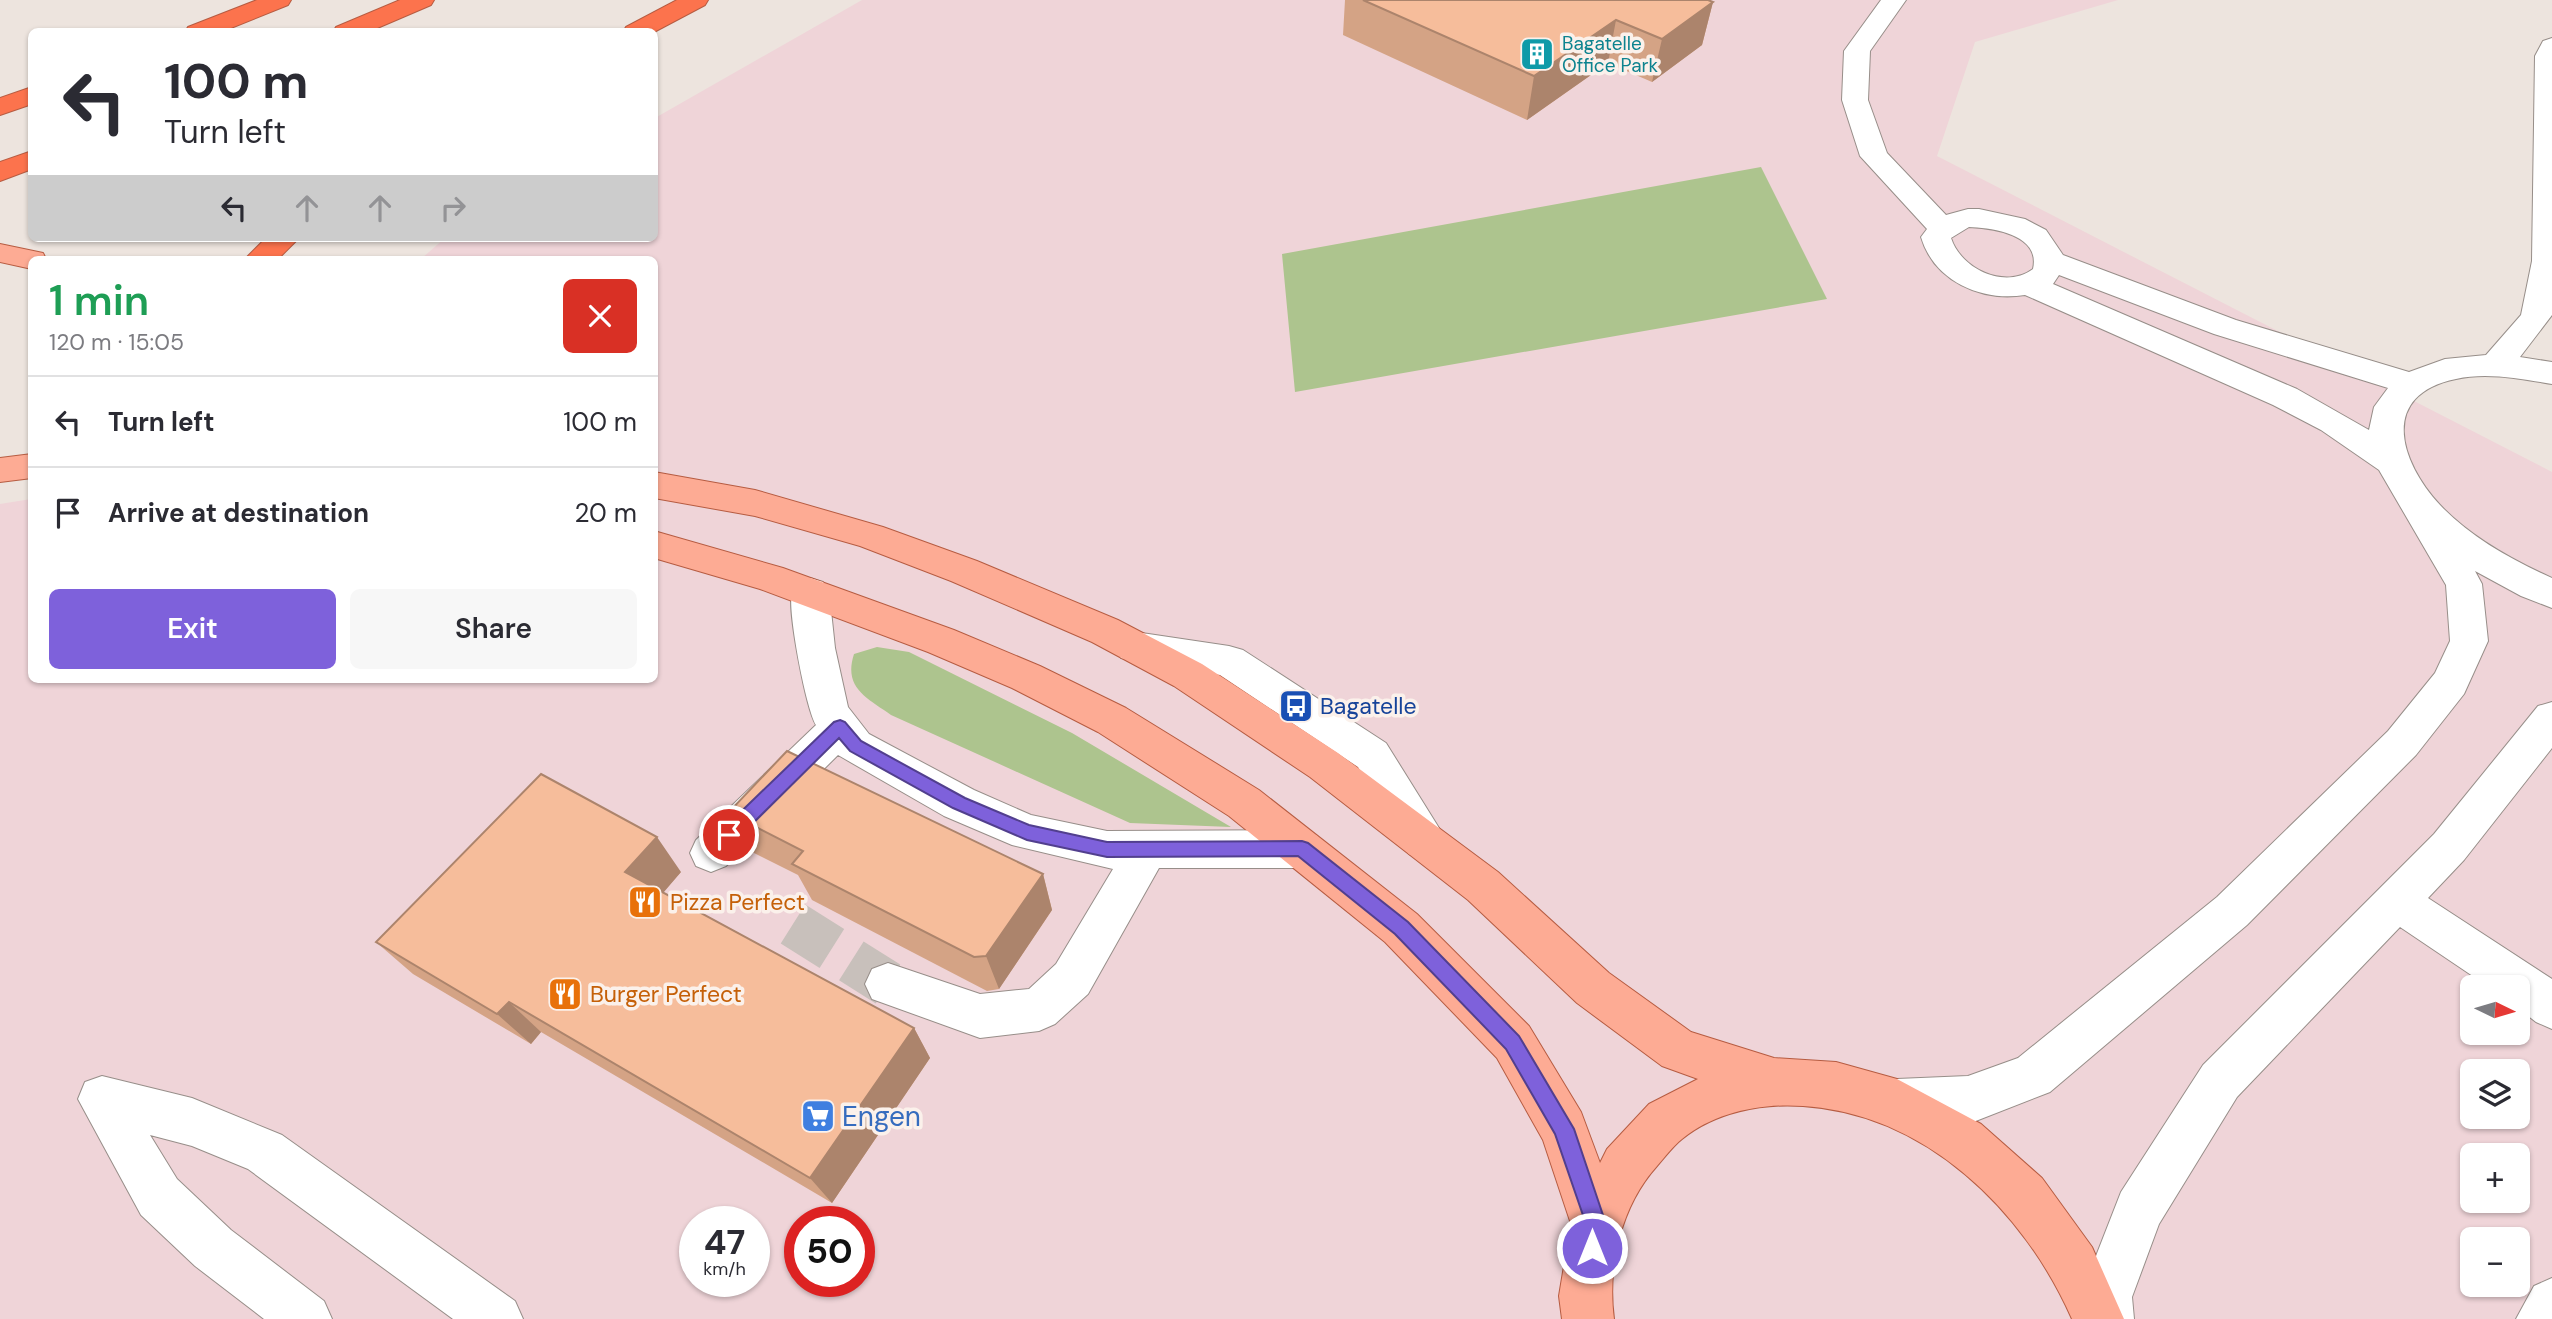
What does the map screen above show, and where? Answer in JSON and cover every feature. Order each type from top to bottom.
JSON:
[{"type":"highway","points":[[207,28],[279,0]]},
{"type":"highway","points":[[355,28],[422,0]]},
{"type":"highway","points":[[643,28],[696,0]]},
{"type":"highway","points":[[0,107],[28,96]]},
{"type":"highway","points":[[0,172],[28,161]]},
{"type":"highway","points":[[263,256],[279,242]]},
{"type":"main road","points":[[0,253],[28,259]]},
{"type":"main road","points":[[658,486],[755,503],[870,536],[964,571],[1090,624],[1188,675],[1324,765],[1483,886],[1593,988],[1678,1050],[1774,1081],[1836,1085],[1897,1103],[1964,1141],[2024,1196],[2074,1265],[2098,1319]]},
{"type":"main road","points":[[658,545],[810,592],[1026,677],[1112,720],[1244,803],[1401,928],[1513,1042],[1564,1129],[1596,1224]]},
{"type":"main road","points":[[1588,1319],[1585,1296],[1596,1224],[1624,1166],[1666,1121],[1719,1093],[1774,1081]]},
{"type":"street","points":[[1894,0],[1857,51],[1855,100],[1874,156],[1942,228]]},
{"type":"street","points":[[2495,366],[2536,317],[2549,265],[2548,57],[2552,47]]},
{"type":"street","points":[[1968,218],[2005,222],[2037,238],[2046,249],[2050,261],[2048,271],[2040,279],[2027,284],[1991,284],[1956,270],[1937,248],[1936,237],[1942,228],[1953,221],[1968,218]]},
{"type":"street","points":[[2050,261],[2225,327],[2411,384]]},
{"type":"street","points":[[1897,1103],[1968,1100],[2033,1076],[2232,911],[2402,743],[2450,683],[2469,641],[2464,584],[2390,461],[2333,422],[2285,397],[2027,284]]},
{"type":"street","points":[[2390,461],[2384,423],[2393,401],[2411,384],[2447,369],[2495,366],[2552,373]]},
{"type":"street","points":[[2417,503],[2463,546],[2517,579],[2552,594]]},
{"type":"street","points":[[810,592],[816,648],[829,713],[855,746],[959,803],[1027,832],[1107,850],[1302,849]]},
{"type":"street","points":[[2108,1319],[2106,1297],[2139,1210],[2220,1081],[2449,847],[2552,718]]},
{"type":"street","points":[[711,853],[840,726]]},
{"type":"street","points":[[888,984],[980,1016],[1039,1009],[1073,979],[1148,849]]},
{"type":"street","points":[[2395,900],[2521,983],[2552,1007]]},
{"type":"street","points":[[306,1319],[213,1248],[159,1197],[102,1099],[192,1122],[265,1152],[497,1319]]},
{"type":"street","points":[[2542,1319],[2552,1304]]},
{"type":"shaded area","name":"Bagatelle","points":[[862,0],[2118,0],[1975,42],[1937,156],[2552,472],[2552,1319],[0,1319],[0,504],[28,499],[28,683],[658,683],[658,256],[424,256],[440,242],[658,242],[658,116]]},
{"type":"green space","points":[[1761,167],[1827,299],[1295,392],[1282,254]]},
{"type":"green space","points":[[877,647],[909,652],[1072,733],[1231,827],[1130,823],[891,715],[859,691],[852,675],[854,654]]},
{"type":"building","points":[[1363,0],[1713,2],[1662,39],[1616,20],[1534,76]]},
{"type":"building","points":[[787,751],[1043,874],[986,956],[974,957],[792,864],[803,851],[728,813]]},
{"type":"building","points":[[541,774],[657,837],[625,872],[914,1028],[810,1178],[509,1002],[497,1014],[376,942]]},
{"type":"tunnel","points":[[793,924],[888,984]]},
{"type":"place","name":"Bagatelle Office Park","points":[[1537,54]]},
{"type":"place","name":"Bagatelle","points":[[1296,706]]},
{"type":"place","name":"Pizza Perfect","points":[[645,902]]},
{"type":"place","name":"Burger Perfect","points":[[565,994]]},
{"type":"place","name":"Engen","points":[[818,1116]]},
{"type":"route","points":[[729,835],[840,726],[855,746],[959,803],[1027,832],[1107,850],[1302,849],[1401,928],[1513,1042],[1564,1129],[1596,1224],[1592,1248]]}]
